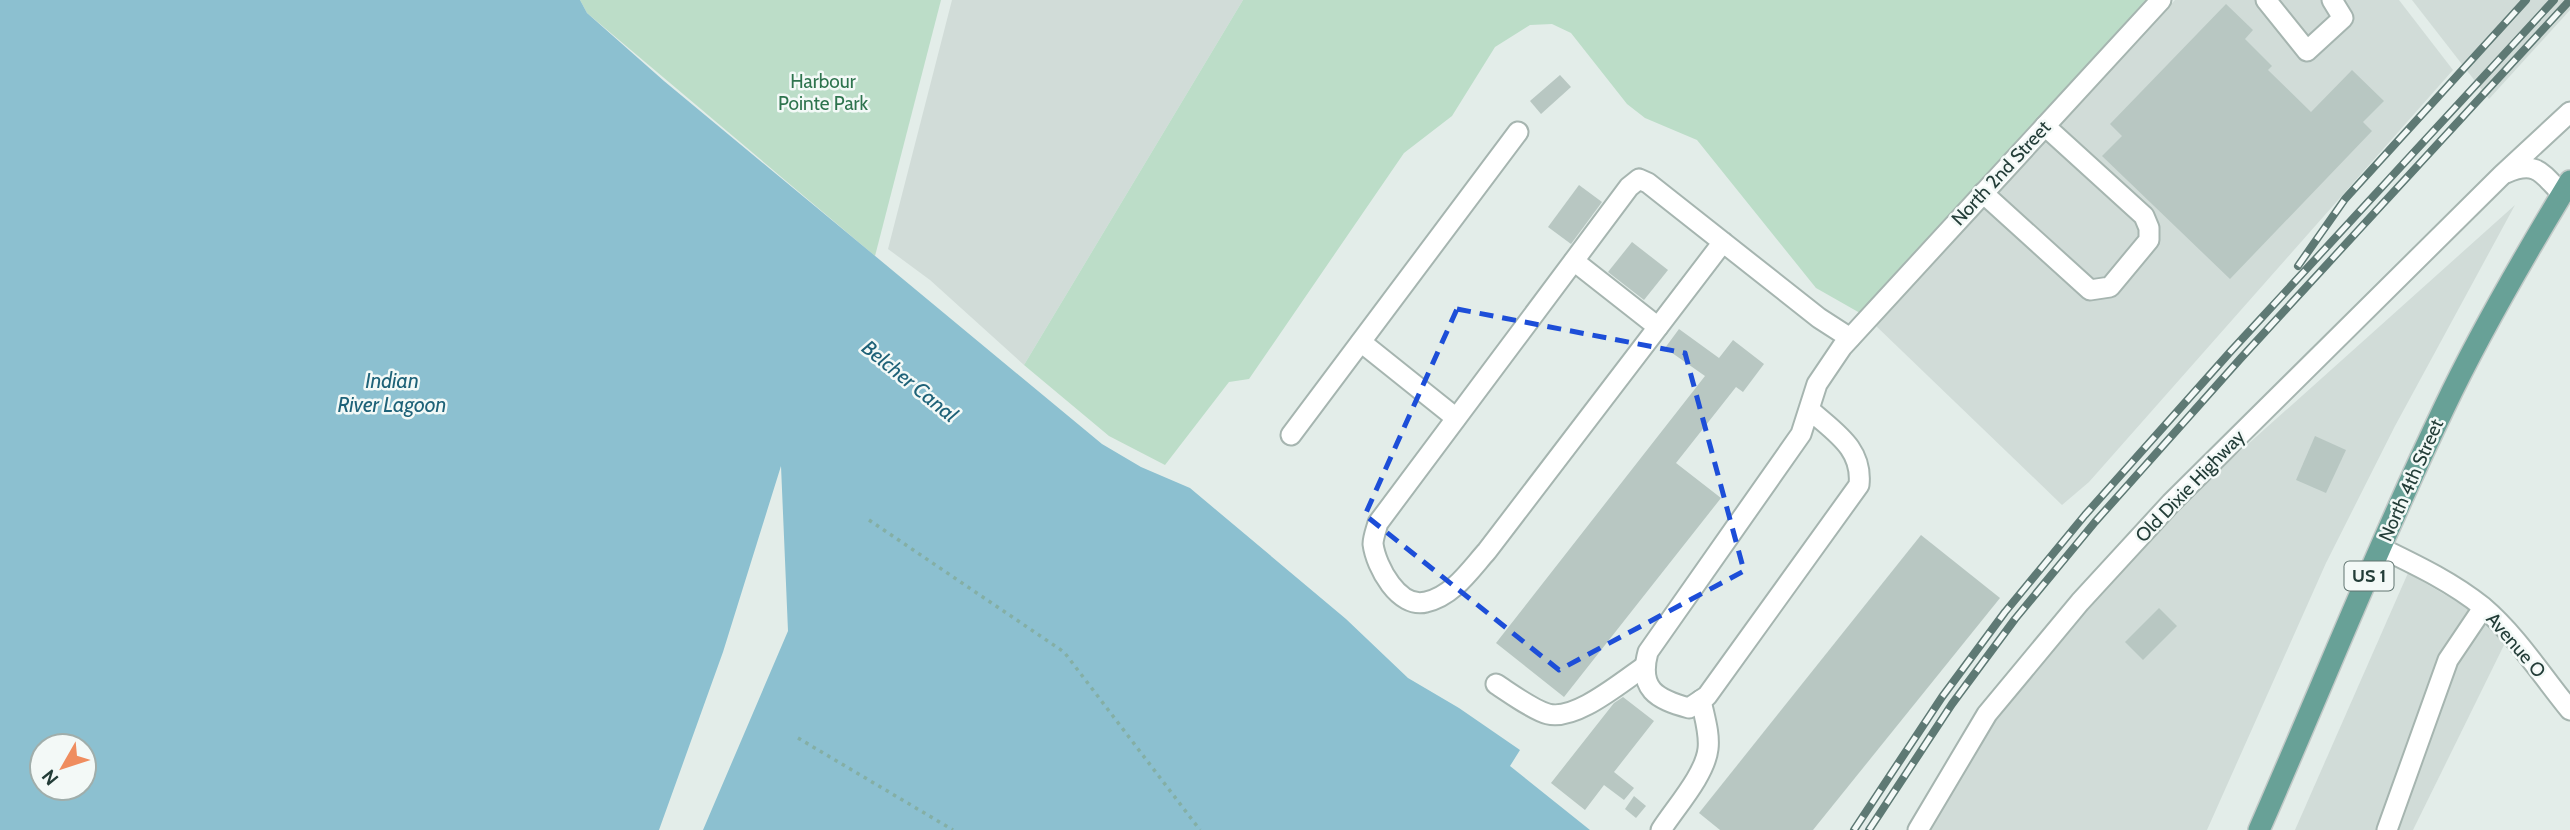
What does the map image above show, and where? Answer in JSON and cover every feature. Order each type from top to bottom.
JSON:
[{"type":"main road","name":"North 4th Street","points":[[2259,830],[2444,407],[2521,262],[2566,187]]},
{"type":"street","name":"North 2nd Street","points":[[1644,667],[1648,652],[1801,434],[1817,384],[1846,343],[2161,0]]},
{"type":"street","points":[[2266,0],[2307,51],[2343,18],[2332,0]]},
{"type":"street","name":"Old Dixie Highway","points":[[1918,830],[1987,714],[2080,602],[2171,503],[2502,175],[2570,112]]},
{"type":"street","points":[[1983,193],[2090,290],[2110,287],[2149,240],[2149,228],[2144,216],[2045,126]]},
{"type":"street","points":[[1291,435],[1518,132]]},
{"type":"street","points":[[2502,175],[2519,167],[2529,167],[2539,170],[2566,187]]},
{"type":"street","points":[[1723,242],[1487,551],[1457,585],[1438,598],[1423,603],[1408,601],[1387,582],[1373,543],[1378,523],[1629,187],[1639,179],[1648,183],[1723,242],[1819,318],[1846,343]]},
{"type":"street","points":[[1574,261],[1658,327]]},
{"type":"street","points":[[1361,342],[1456,418]]},
{"type":"street","points":[[1496,684],[1547,714],[1580,708],[1644,667],[1646,684],[1664,701],[1689,708],[1707,696],[1859,485],[1861,470],[1852,449],[1810,410]]},
{"type":"street","name":"Avenue O","points":[[2381,548],[2437,577],[2483,608],[2505,629],[2570,710]]},
{"type":"street","points":[[2387,830],[2448,660],[2483,608]]},
{"type":"street","points":[[1661,830],[1697,777],[1708,752],[1709,737],[1701,700]]},
{"type":"path","points":[[869,520],[1063,652],[1200,830]]},
{"type":"path","points":[[798,738],[953,830]]},
{"type":"highlighted area","points":[[1457,309],[1685,353],[1744,571],[1559,670],[1365,515]]},
{"type":"shaded area","points":[[952,0],[1243,0],[1024,365],[930,280],[888,249]]},
{"type":"shaded area","points":[[2175,0],[2399,0],[2453,70],[2089,482],[2062,505],[1875,325]]},
{"type":"shaded area","points":[[2412,0],[2570,0],[2570,10],[2489,99]]},
{"type":"shaded area","points":[[2515,205],[2395,426],[2326,563],[2207,830],[1929,830],[1995,719],[2088,608],[2178,509]]},
{"type":"shaded area","points":[[2408,573],[2461,604],[2506,641],[2413,830],[2295,830]]},
{"type":"green space","name":"Harbour Pointe Park","points":[[580,0],[941,0],[875,256],[587,13]]},
{"type":"green space","points":[[1243,0],[2149,0],[1860,313],[1816,288],[1697,140],[1645,118],[1627,104],[1571,33],[1552,24],[1530,25],[1495,47],[1452,116],[1404,153],[1249,379],[1229,382],[1165,465],[1109,436],[1024,365]]},
{"type":"water","name":"Indian River Lagoon","points":[[0,0],[580,0],[587,13],[664,81],[1102,444],[1141,467],[1190,488],[1346,619],[1408,678],[1459,708],[1520,750],[1510,766],[1590,830],[703,830],[788,631],[781,466],[723,652],[659,830],[0,830]]},
{"type":"building","points":[[2226,4],[2253,30],[2245,39],[2272,66],[2268,70],[2311,112],[2352,70],[2384,101],[2363,122],[2372,131],[2230,279],[2102,156],[2122,136],[2110,124]]},
{"type":"building","points":[[1560,75],[1571,87],[1541,114],[1530,101]]},
{"type":"building","points":[[1579,185],[1602,202],[1571,244],[1548,227]]},
{"type":"building","points":[[1632,242],[1668,270],[1644,300],[1608,272]]},
{"type":"building","points":[[1679,329],[1719,358],[1733,340],[1764,364],[1743,392],[1736,387],[1676,463],[1721,498],[1564,697],[1496,643],[1705,376],[1665,348]]},
{"type":"building","points":[[2315,436],[2346,450],[2326,493],[2296,480]]},
{"type":"building","points":[[1921,535],[2000,598],[1813,830],[1720,830],[1699,813]]},
{"type":"building","points":[[2159,608],[2177,626],[2143,660],[2125,642]]},
{"type":"building","points":[[1623,697],[1654,721],[1614,772],[1634,788],[1624,800],[1604,785],[1585,810],[1551,783],[1614,703]]},
{"type":"building","points":[[1634,796],[1646,806],[1636,818],[1625,809]]},
{"type":"railway","points":[[2298,266],[2345,199],[2526,0]]},
{"type":"railway","points":[[1854,830],[1942,697],[2005,612],[2085,515],[2231,351],[2554,0]]},
{"type":"railway","points":[[1869,830],[1952,704],[2015,619],[2095,522],[2241,358],[2570,0]]},
{"type":"water label","name":"Belcher Canal","points":[[910,381]]}]
